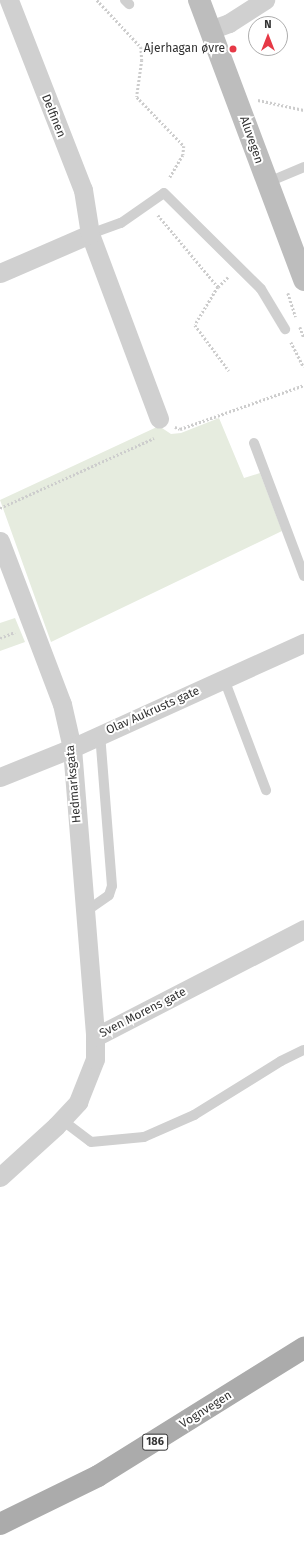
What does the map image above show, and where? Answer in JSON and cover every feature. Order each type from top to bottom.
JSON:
[{"type":"main road","name":"Aluvegen","points":[[199,0],[266,183],[304,280]]},
{"type":"main road","name":"Vognvegen","points":[[0,1524],[104,1472],[304,1348]]},
{"type":"street","name":"Delfinen","points":[[9,0],[83,190],[90,234],[164,425]]},
{"type":"street","points":[[210,30],[229,23],[265,0]]},
{"type":"street","points":[[0,273],[90,234]]},
{"type":"street","name":"Hedmarksgata","points":[[0,542],[62,704],[72,748],[95,1037]]},
{"type":"street","name":"Olav Aukrusts gate","points":[[0,777],[72,748],[304,643]]},
{"type":"street","name":"Sven Morens gate","points":[[0,1177],[62,1120],[78,1102],[95,1059],[95,1037],[304,929]]},
{"type":"lane","points":[[266,183],[304,167]]},
{"type":"lane","points":[[90,234],[121,223],[164,193],[261,289],[284,329]]},
{"type":"lane","points":[[254,443],[304,576]]},
{"type":"lane","points":[[224,679],[266,790]]},
{"type":"lane","points":[[85,912],[109,895],[112,886],[100,735]]},
{"type":"lane","points":[[62,1120],[91,1142],[144,1137],[194,1115],[281,1061],[304,1050]]},
{"type":"path","points":[[97,0],[142,51],[137,97],[184,146],[183,155],[168,182],[164,193]]},
{"type":"path","points":[[115,19],[118,16]]},
{"type":"path","points":[[256,99],[304,110]]},
{"type":"path","points":[[149,203],[218,287],[195,325],[229,371]]},
{"type":"path","points":[[284,329],[304,367]]},
{"type":"path","points":[[164,425],[180,429],[304,385]]},
{"type":"path","points":[[164,425],[176,428]]},
{"type":"path","points":[[0,508],[155,438]]},
{"type":"shaded area","points":[[219,418],[244,478],[260,473],[282,531],[51,642],[0,500],[159,426],[171,434],[181,433]]},
{"type":"shaded area","points":[[15,618],[25,642],[0,651],[0,623]]},
{"type":"place","name":"Ajerhagan øvre","points":[[233,49]]}]
